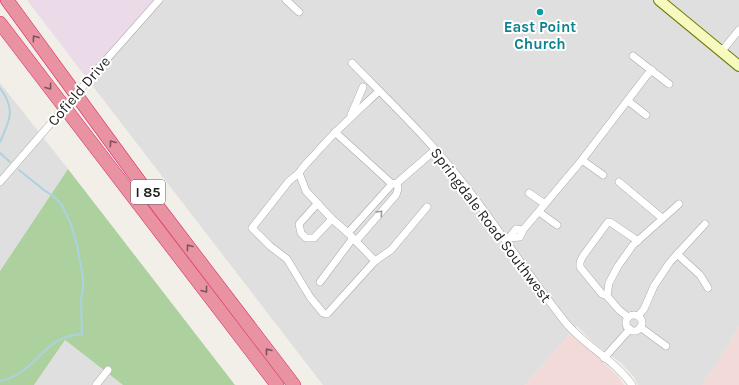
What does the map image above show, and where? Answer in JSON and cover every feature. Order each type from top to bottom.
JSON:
[{"type":"highway","name":"I 85","points":[[7,0],[166,217],[294,385]]},
{"type":"highway","name":"I 85","points":[[0,23],[277,385]]},
{"type":"main road","points":[[659,0],[739,66]]},
{"type":"street","name":"Cofield Drive","points":[[0,182],[158,0]]},
{"type":"street","points":[[286,0],[299,12]]},
{"type":"street","points":[[722,52],[739,30]]},
{"type":"street","points":[[633,56],[669,84]]},
{"type":"street","name":"Springdale Road Southwest","points":[[352,63],[435,150],[464,184],[507,239],[532,278],[567,324],[584,342],[617,368],[632,385]]},
{"type":"street","points":[[507,239],[516,229],[523,230],[539,212],[582,160],[652,70]]},
{"type":"street","points":[[350,117],[363,87]]},
{"type":"street","points":[[379,91],[350,117],[299,173],[289,181],[252,228],[270,246],[287,259],[310,297],[324,313],[328,313],[375,261],[391,250],[427,207]]},
{"type":"street","points":[[628,100],[646,115]]},
{"type":"street","points":[[335,132],[395,183],[398,189],[396,195],[352,237]]},
{"type":"street","points":[[320,282],[352,237],[395,183],[435,150]]},
{"type":"street","points":[[582,160],[603,176]]},
{"type":"street","points":[[299,173],[306,191],[375,261]]},
{"type":"street","points":[[619,182],[662,218]]},
{"type":"street","points":[[529,192],[545,204]]},
{"type":"street","points":[[318,204],[299,224],[301,232],[306,238],[314,238],[332,219]]},
{"type":"street","points":[[607,296],[609,283],[633,245],[679,204]]},
{"type":"street","points":[[539,212],[557,226]]},
{"type":"street","points":[[628,318],[607,296],[602,294],[580,267],[580,262],[608,222],[638,241]]},
{"type":"street","points":[[638,316],[644,309],[654,286],[670,262],[705,224]]},
{"type":"street","points":[[677,254],[700,275],[708,288]]},
{"type":"street","points":[[628,318],[633,315],[638,316]]},
{"type":"street","points":[[638,316],[641,320],[640,327]]},
{"type":"street","points":[[628,318],[627,325],[630,329]]},
{"type":"street","points":[[604,358],[630,329],[634,330],[640,327]]},
{"type":"street","points":[[640,327],[666,346]]},
{"type":"street","points":[[96,385],[108,370]]},
{"type":"shaded area","points":[[27,0],[158,0],[88,80]]},
{"type":"shaded area","points":[[158,0],[739,0],[739,326],[723,354],[702,385],[638,385],[634,377],[621,363],[596,345],[577,326],[525,385],[323,385],[88,80]]},
{"type":"shaded area","points":[[0,83],[68,169],[0,271]]},
{"type":"shaded area","points":[[739,326],[739,385],[702,385],[723,354]]},
{"type":"shaded area","points":[[571,333],[618,376],[624,385],[525,385]]},
{"type":"shaded area","points":[[65,340],[123,385],[34,385]]},
{"type":"green space","points":[[68,169],[235,385],[123,385],[65,340],[34,385],[0,385],[0,271]]},
{"type":"waterway","points":[[0,88],[5,95],[10,109],[9,121],[0,142]]},
{"type":"waterway","points":[[0,153],[10,162]]},
{"type":"waterway","points":[[0,381],[22,372],[57,341],[69,336],[82,334],[81,300],[83,278],[77,245],[71,224],[61,204],[19,170]]},
{"type":"place","name":"East Point Church","points":[[540,12]]}]
